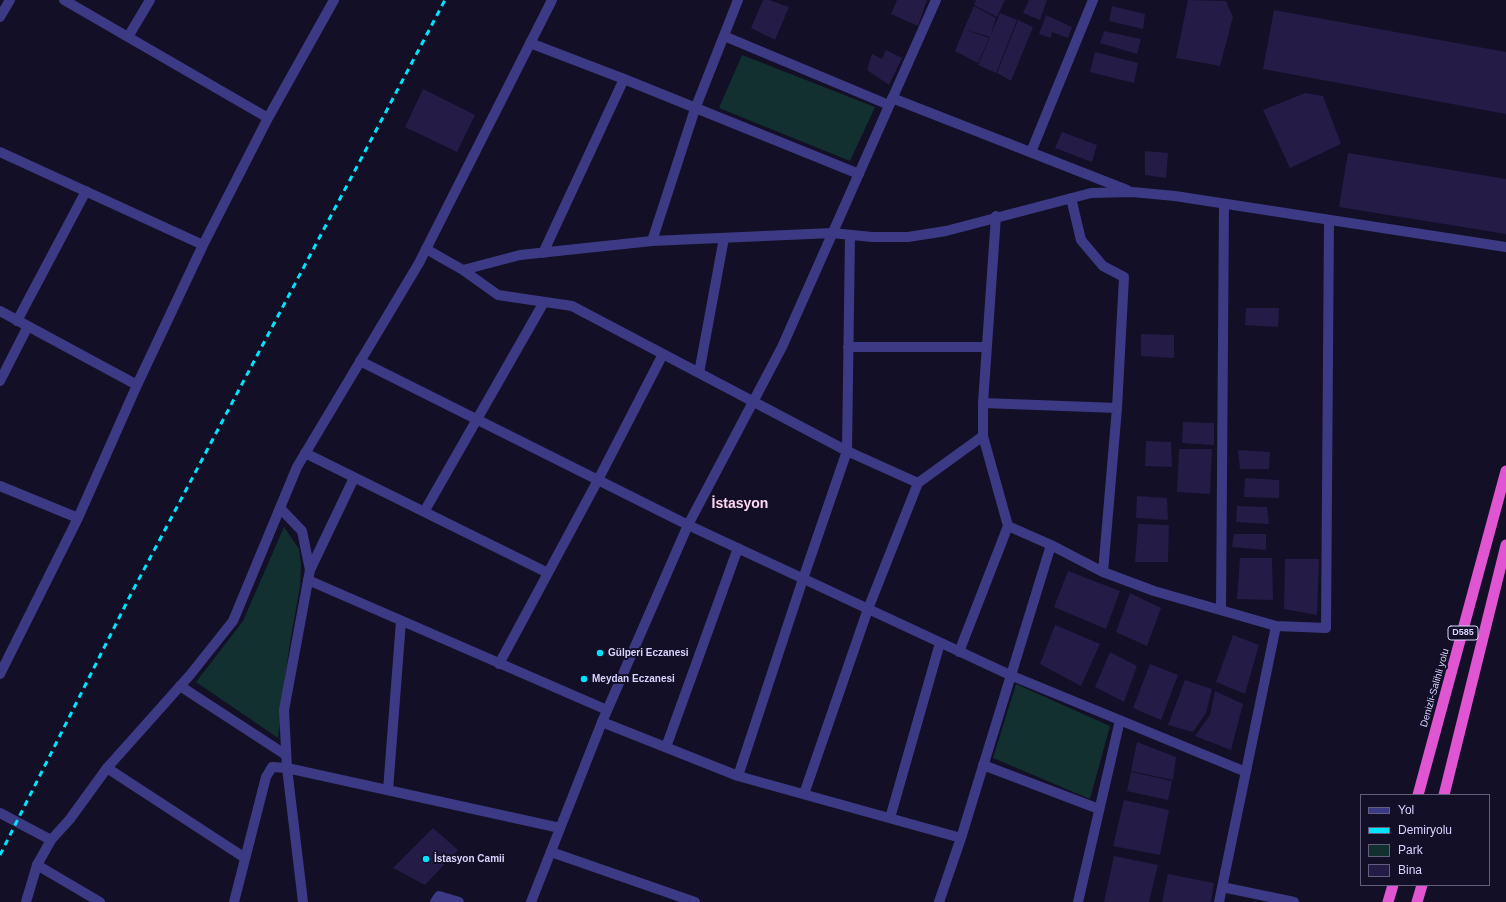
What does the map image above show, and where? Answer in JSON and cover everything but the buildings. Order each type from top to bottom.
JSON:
[{"type":"highway","name":"Denizli-Salihli yolu","points":[[1418,794],[1506,471]]},
{"type":"highway","name":"D585","points":[[1444,794],[1506,545]]},
{"type":"highway","points":[[1388,902],[1393,886]]},
{"type":"highway","points":[[1417,902],[1422,886]]},
{"type":"street","points":[[0,17],[10,0]]},
{"type":"street","points":[[64,0],[268,118]]},
{"type":"street","points":[[128,37],[150,0]]},
{"type":"street","points":[[0,674],[78,518],[137,385],[203,245],[268,118],[334,0]]},
{"type":"street","points":[[26,902],[37,865],[51,840],[70,819],[107,768],[180,686],[233,621],[297,467],[426,249],[552,0]]},
{"type":"street","points":[[652,241],[695,109],[738,0]]},
{"type":"street","points":[[531,902],[602,722],[688,525],[752,401],[782,347],[936,0]]},
{"type":"street","points":[[1031,152],[1093,0]]},
{"type":"street","points":[[724,36],[891,102],[1031,152],[1132,192]]},
{"type":"street","points":[[530,43],[624,79],[858,174]]},
{"type":"street","points":[[543,253],[624,79]]},
{"type":"street","points":[[0,152],[203,245]]},
{"type":"street","points":[[17,321],[86,191]]},
{"type":"street","points":[[463,270],[520,255],[652,241],[832,233],[872,237],[908,237],[946,230],[1090,193],[1132,192],[1224,204],[1506,247]]},
{"type":"street","points":[[1071,198],[1082,240],[1104,266],[1124,277],[1117,408],[1103,572]]},
{"type":"street","points":[[1221,610],[1224,204]]},
{"type":"street","points":[[959,652],[1008,526],[983,436],[983,403],[996,216]]},
{"type":"street","points":[[1008,526],[1051,545],[1103,572],[1154,591],[1276,626],[1326,628],[1329,220]]},
{"type":"street","points":[[738,776],[803,578],[847,451],[850,235]]},
{"type":"street","points":[[700,373],[724,238]]},
{"type":"street","points":[[426,249],[463,270],[498,295],[572,306],[847,451],[918,483]]},
{"type":"street","points":[[424,512],[544,302]]},
{"type":"street","points":[[0,311],[137,385]]},
{"type":"street","points":[[1,377],[28,326]]},
{"type":"street","points":[[848,347],[987,347]]},
{"type":"street","points":[[499,664],[598,480],[662,354]]},
{"type":"street","points":[[360,362],[688,525],[959,652],[1010,675],[1246,772]]},
{"type":"street","points":[[983,403],[1117,408]]},
{"type":"street","points":[[804,794],[868,609],[918,483],[983,436]]},
{"type":"street","points":[[305,453],[548,573]]},
{"type":"street","points":[[303,902],[287,768],[284,710],[309,575],[354,478]]},
{"type":"street","points":[[0,486],[78,518]]},
{"type":"street","points":[[280,508],[302,532],[309,575]]},
{"type":"street","points":[[938,902],[961,838],[1051,545]]},
{"type":"street","points":[[666,747],[738,548]]},
{"type":"street","points":[[309,575],[401,621],[607,710]]},
{"type":"street","points":[[388,790],[401,621]]},
{"type":"street","points":[[1219,902],[1276,626]]},
{"type":"street","points":[[890,818],[940,643]]},
{"type":"street","points":[[180,686],[286,756]]},
{"type":"street","points":[[1078,902],[1120,720]]},
{"type":"street","points":[[602,722],[738,776],[961,838]]},
{"type":"street","points":[[983,765],[1100,809]]},
{"type":"street","points":[[234,902],[266,776],[272,767],[287,768],[560,828]]},
{"type":"street","points":[[107,768],[245,858]]},
{"type":"street","points":[[0,813],[51,840]]},
{"type":"street","points":[[551,852],[695,902]]},
{"type":"street","points":[[37,865],[100,902]]},
{"type":"street","points":[[1222,887],[1294,902]]},
{"type":"street","points":[[435,902],[439,896],[459,902]]},
{"type":"green space","points":[[742,55],[875,107],[850,161],[719,108]]},
{"type":"green space","points":[[284,527],[299,549],[301,564],[300,586],[289,649],[278,738],[196,682],[243,621]]},
{"type":"green space","points":[[1016,684],[1110,726],[1090,799],[993,758]]},
{"type":"railway","points":[[0,855],[131,594],[445,0]]},
{"type":"place","name":"Gülperi Eczanesi","points":[[600,653]]},
{"type":"place","name":"Meydan Eczanesi","points":[[584,679]]},
{"type":"place","name":"İstasyon Camii","points":[[426,859]]},
{"type":"district","name":"İstasyon","points":[[740,504]]}]
